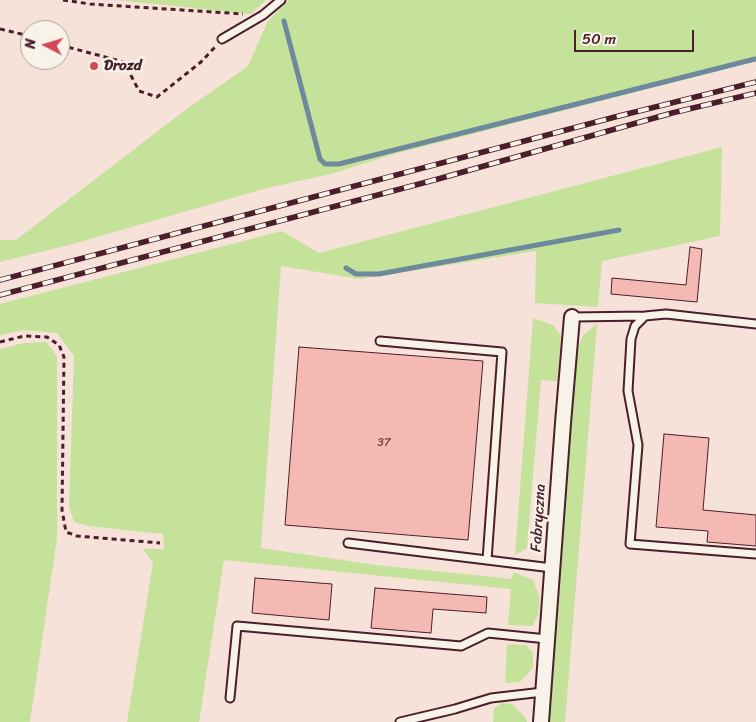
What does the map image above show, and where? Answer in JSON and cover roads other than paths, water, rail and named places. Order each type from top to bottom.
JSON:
[{"type":"street","name":"Fabryczna","points":[[541,722],[572,317]]},
{"type":"lane","points":[[222,39],[263,15],[281,0]]},
{"type":"lane","points":[[572,317],[666,314],[756,324]]},
{"type":"lane","points":[[645,316],[635,326],[631,338],[628,362],[630,406],[634,418],[638,445],[630,544],[756,554]]},
{"type":"lane","points":[[380,341],[502,352],[487,560]]},
{"type":"lane","points":[[348,543],[552,568]]},
{"type":"lane","points":[[230,698],[237,626],[461,646],[488,633],[547,638]]},
{"type":"lane","points":[[400,722],[491,698],[543,692]]},
{"type":"lane","points":[[439,722],[440,712]]},
{"type":"waterway","points":[[284,21],[320,159],[325,164],[339,164],[755,59]]},
{"type":"waterway","points":[[346,268],[356,274],[379,274],[619,230]]},
{"type":"railway","points":[[0,280],[615,117],[756,82]]},
{"type":"railway","points":[[0,295],[438,179],[672,113],[756,93]]},
{"type":"place","name":"Drozd","points":[[94,66]]}]
